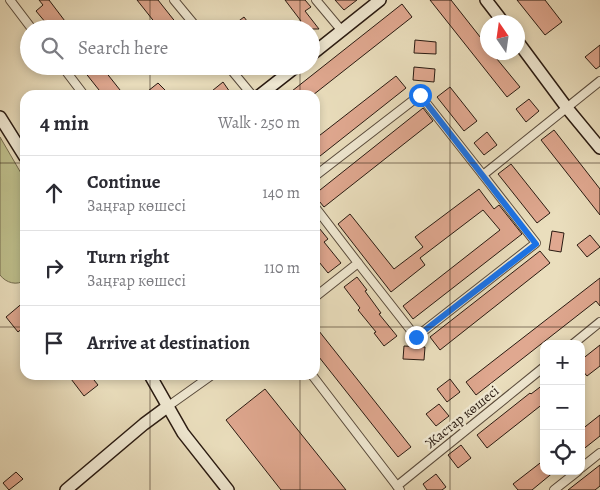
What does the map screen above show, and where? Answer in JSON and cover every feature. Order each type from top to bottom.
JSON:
[{"type":"street","points":[[10,0],[25,20]]},
{"type":"street","points":[[174,0],[191,20]]},
{"type":"street","points":[[316,0],[342,31]]},
{"type":"street","points":[[320,48],[380,0]]},
{"type":"street","points":[[486,0],[497,15]]},
{"type":"street","points":[[525,51],[567,108],[600,148]]},
{"type":"street","points":[[69,75],[80,90]]},
{"type":"street","points":[[235,75],[248,90]]},
{"type":"street","points":[[266,90],[286,75]]},
{"type":"street","points":[[483,175],[600,81]]},
{"type":"street","points":[[320,172],[420,95],[536,244],[416,337],[320,214]]},
{"type":"street","points":[[0,117],[20,149]]},
{"type":"street","points":[[320,293],[358,263]]},
{"type":"street","points":[[578,340],[600,322]]},
{"type":"street","name":"Жастар көшесі","points":[[399,488],[540,370]]},
{"type":"street","points":[[153,380],[183,433],[228,490]]},
{"type":"street","points":[[66,490],[141,427],[205,380]]},
{"type":"street","points":[[316,380],[399,488]]},
{"type":"street","points":[[585,465],[600,453]]},
{"type":"street","points":[[554,490],[573,475]]},
{"type":"green space","points":[[0,137],[20,171],[20,283],[8,282],[0,275]]},
{"type":"building","points":[[39,0],[49,0],[64,20],[44,20],[36,11],[43,5]]},
{"type":"building","points":[[137,0],[158,0],[174,20],[153,20]]},
{"type":"building","points":[[285,0],[305,0],[311,7],[305,11],[312,20],[300,20]]},
{"type":"building","points":[[335,0],[357,0],[344,10]]},
{"type":"building","points":[[430,0],[451,0],[480,37],[480,60],[498,60],[520,87],[507,97]]},
{"type":"building","points":[[517,0],[545,0],[562,22],[545,35]]},
{"type":"building","points":[[402,4],[412,17],[319,90],[293,90],[312,75],[320,75],[320,69]]},
{"type":"building","points":[[415,40],[436,42],[436,54],[414,53]]},
{"type":"building","points":[[600,45],[600,66],[596,69],[585,57]]},
{"type":"building","points":[[414,67],[435,69],[434,82],[413,80]]},
{"type":"building","points":[[87,75],[108,75],[120,90],[99,90]]},
{"type":"building","points":[[396,76],[406,88],[320,156],[320,135]]},
{"type":"building","points":[[223,82],[229,90],[213,90]]},
{"type":"building","points":[[158,83],[165,90],[149,90]]},
{"type":"building","points":[[450,87],[477,121],[464,131],[437,97]]},
{"type":"building","points":[[529,99],[539,111],[526,122],[516,109]]},
{"type":"building","points":[[423,108],[433,121],[324,207],[320,202],[320,190]]},
{"type":"building","points":[[554,130],[600,189],[600,215],[541,140]]},
{"type":"building","points":[[487,132],[497,145],[484,155],[474,143]]},
{"type":"building","points":[[511,164],[550,213],[537,223],[498,174]]},
{"type":"building","points":[[479,189],[494,209],[499,205],[522,234],[413,319],[403,306],[500,230],[483,210],[420,258],[425,265],[391,292],[338,224],[350,214],[394,269],[423,247],[415,237]]},
{"type":"building","points":[[320,229],[328,239],[324,242],[341,263],[328,273],[320,263]]},
{"type":"building","points":[[552,231],[564,233],[561,252],[549,250]]},
{"type":"building","points":[[590,235],[600,247],[587,257],[577,245]]},
{"type":"building","points":[[540,251],[550,263],[440,350],[430,337]]},
{"type":"building","points":[[357,277],[381,313],[379,314],[397,336],[384,346],[344,287]]},
{"type":"building","points":[[600,278],[600,306],[596,301],[546,340],[540,340],[540,345],[476,395],[466,382]]},
{"type":"building","points":[[20,305],[20,330],[18,332],[6,317]]},
{"type":"building","points":[[320,332],[411,447],[398,457],[320,358]]},
{"type":"building","points":[[600,345],[600,366],[587,376],[585,374],[585,357]]},
{"type":"building","points":[[404,346],[425,347],[424,360],[403,359]]},
{"type":"building","points":[[450,379],[460,392],[447,402],[437,389]]},
{"type":"building","points":[[72,380],[94,380],[98,385],[84,396]]},
{"type":"building","points":[[540,387],[540,406],[487,448],[477,435]]},
{"type":"building","points":[[265,389],[346,490],[281,490],[226,420]]},
{"type":"building","points":[[439,404],[449,416],[436,426],[426,414]]},
{"type":"building","points":[[600,415],[600,436],[585,448],[585,430],[585,427]]},
{"type":"building","points":[[461,445],[471,458],[458,468],[448,455]]},
{"type":"building","points":[[540,463],[540,475],[550,475],[532,490],[518,490],[513,484]]},
{"type":"building","points":[[600,465],[600,486],[595,490],[568,490]]},
{"type":"building","points":[[16,472],[23,479],[9,490],[3,483]]},
{"type":"building","points":[[436,474],[446,487],[442,490],[427,490],[423,484]]},
{"type":"route","points":[[416,337],[536,244],[420,95]]}]
